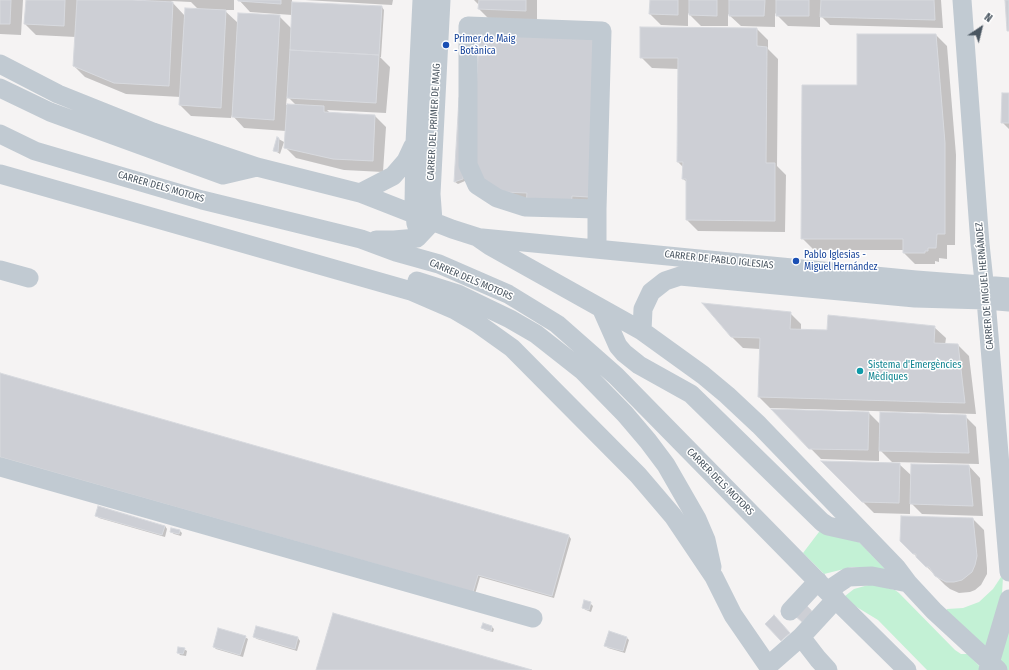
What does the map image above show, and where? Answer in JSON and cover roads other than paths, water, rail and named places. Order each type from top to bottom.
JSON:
[{"type":"street","name":"CARRER DEL PRIMER DE MAIG","points":[[417,238],[415,214],[414,143],[422,0]]},
{"type":"street","name":"CARRER DEL PRIMER DE MAIG","points":[[433,221],[431,194],[441,0]]},
{"type":"street","name":"CARRER DE MIGUEL HERNÁNDEZ","points":[[962,0],[980,244],[986,292],[1009,572]]},
{"type":"street","points":[[597,209],[525,207],[497,198],[478,185],[468,165],[468,26],[602,32],[597,248]]},
{"type":"street","points":[[0,64],[58,94],[153,132],[258,167],[360,193],[452,229],[477,237],[490,246],[559,284],[602,310],[642,331],[727,395],[759,425],[896,567],[908,583],[956,632],[972,645],[992,668]]},
{"type":"street","points":[[0,88],[50,112],[224,175],[258,167]]},
{"type":"street","name":"CARRER DELS MOTORS","points":[[0,134],[35,151],[202,200],[361,240],[439,264],[508,294],[557,324],[616,376],[907,670]]},
{"type":"street","name":"CARRER DEL PRIMER DE MAIG","points":[[360,193],[393,176],[406,161],[414,143]]},
{"type":"street","points":[[0,161],[458,294],[485,306],[536,334],[583,371],[625,414],[666,465],[697,519],[706,540],[714,578]]},
{"type":"street","points":[[0,174],[411,291],[455,310],[477,323],[512,348],[633,470],[673,516],[714,578],[733,615],[768,666],[801,637],[827,590]]},
{"type":"street","points":[[361,240],[417,238],[433,221]]},
{"type":"street","name":"CARRER DE PABLO IGLESIAS","points":[[477,237],[916,280],[986,292],[1009,302]]},
{"type":"street","points":[[417,238],[439,264]]},
{"type":"street","points":[[0,270],[29,278]]},
{"type":"street","name":"CARRER DE PABLO IGLESIAS","points":[[642,331],[643,309],[651,292],[665,281],[680,276],[916,298],[986,292],[1009,288]]},
{"type":"street","points":[[602,310],[618,346],[624,353],[639,365],[691,394],[822,522],[828,526],[864,534]]},
{"type":"street","points":[[0,467],[533,618]]},
{"type":"street","points":[[790,611],[801,597],[827,590],[848,576],[872,576],[908,583]]},
{"type":"street","points":[[992,668],[1009,600]]},
{"type":"street","points":[[801,637],[828,670]]},
{"type":"place","name":"Primer de Maig - Botànica","points":[[446,45]]},
{"type":"place","name":"Pablo Iglesias - Miguel Hernández","points":[[796,261]]},
{"type":"place","name":"Sistema d'Emergències Mèdiques","points":[[860,371]]}]
